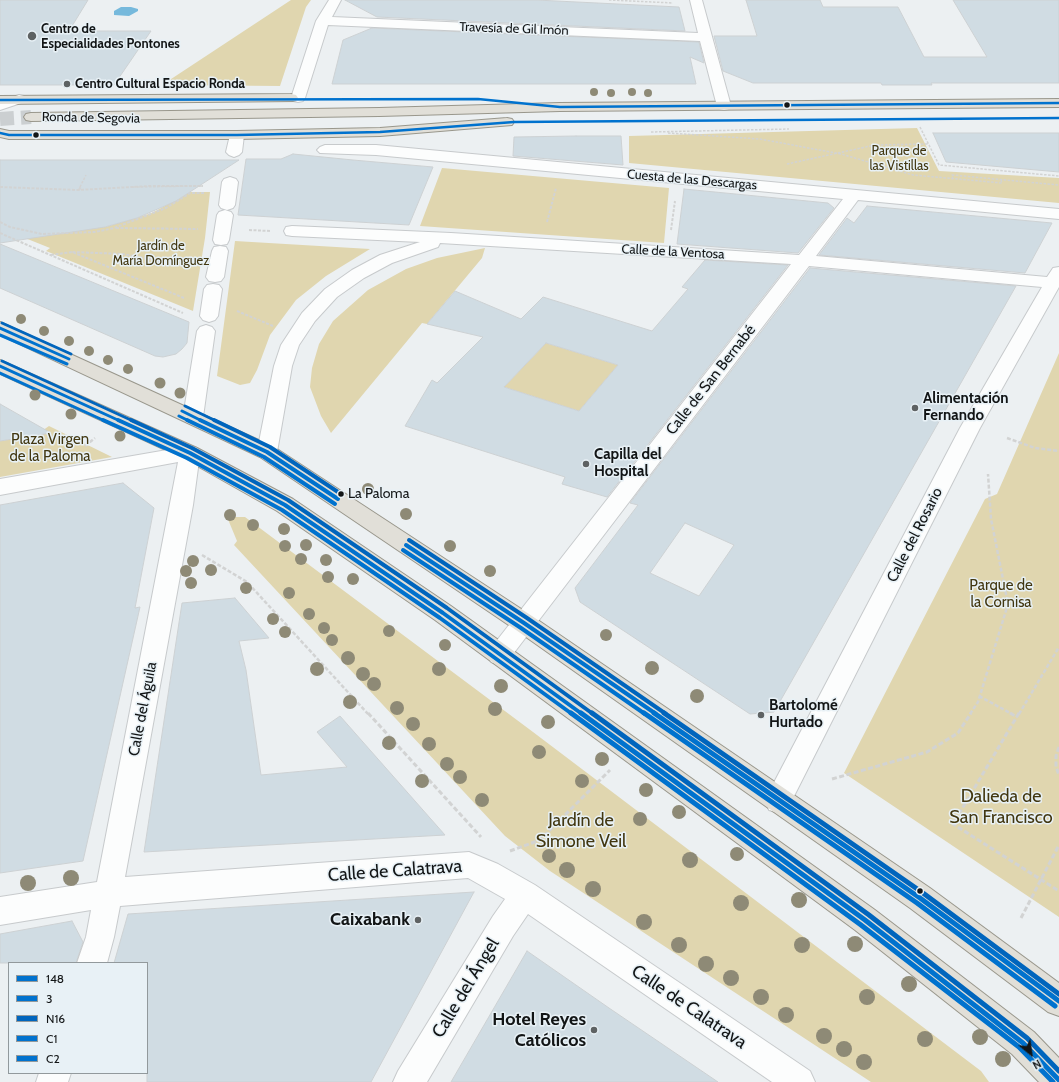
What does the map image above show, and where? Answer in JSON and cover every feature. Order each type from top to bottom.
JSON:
[{"type":"main road","points":[[0,100],[298,98],[478,99],[560,107]]},
{"type":"main road","name":"Ronda de Segovia","points":[[1059,103],[560,107],[378,112],[31,117],[514,122],[1059,118]]},
{"type":"main road","points":[[0,133],[16,135],[236,135],[380,132],[514,122]]},
{"type":"main road","points":[[0,328],[193,416],[267,452],[524,623],[778,801],[920,898],[1059,1001]]},
{"type":"main road","points":[[0,366],[190,453],[285,505],[443,613],[865,920],[1023,1043],[1059,1080]]},
{"type":"street","points":[[298,98],[323,21],[335,0]]},
{"type":"street","points":[[696,0],[704,37],[724,106]]},
{"type":"street","name":"Travesía de Gil Imón","points":[[323,21],[704,37]]},
{"type":"street","points":[[0,106],[19,99]]},
{"type":"street","points":[[193,416],[221,246],[236,135]]},
{"type":"street","name":"Cuesta de las Descargas","points":[[325,150],[376,150],[1059,214]]},
{"type":"street","name":"Calle de San Bernabé","points":[[499,655],[854,195]]},
{"type":"street","name":"Calle de la Ventosa","points":[[292,231],[450,238],[740,260],[768,254],[803,260],[1056,277]]},
{"type":"street","points":[[267,452],[283,366],[295,337],[308,317],[331,293],[358,274],[406,251],[450,238]]},
{"type":"street","name":"Calle del Rosario","points":[[778,801],[970,428],[1056,277]]},
{"type":"street","points":[[0,487],[190,453]]},
{"type":"street","name":"Calle del Águila","points":[[92,962],[100,937],[190,453]]},
{"type":"street","name":"Calle de Calatrava","points":[[0,911],[108,893],[469,865],[488,873],[525,895],[799,1082]]},
{"type":"street","name":"Calle del Ángel","points":[[409,1082],[503,926],[525,895]]},
{"type":"path","points":[[609,0],[674,4]]},
{"type":"path","points":[[914,127],[921,127],[939,165],[1059,176]]},
{"type":"path","points":[[793,129],[651,132],[760,139],[841,154],[910,175],[953,179],[952,175],[1059,185]]},
{"type":"path","points":[[781,165],[841,154],[875,145],[929,144]]},
{"type":"path","points":[[78,190],[86,176]]},
{"type":"path","points":[[0,187],[78,190],[150,186],[208,186]]},
{"type":"path","points":[[116,228],[118,225],[166,208],[190,193],[210,193]]},
{"type":"path","points":[[670,237],[676,194]]},
{"type":"path","points":[[549,213],[554,197]]},
{"type":"path","points":[[0,222],[10,227],[27,232],[57,234],[95,232],[116,228],[206,229]]},
{"type":"path","points":[[246,230],[269,231]]},
{"type":"path","points":[[0,233],[181,312]]},
{"type":"path","points":[[49,255],[72,252],[123,254],[215,279]]},
{"type":"path","points":[[72,252],[209,318],[231,309],[246,313],[295,337]]},
{"type":"path","points":[[82,448],[97,436]]},
{"type":"path","points":[[1008,438],[1035,448],[1059,451]]},
{"type":"path","points":[[832,779],[927,752],[958,733],[978,702],[1008,604],[991,519],[988,474]]},
{"type":"path","points":[[175,540],[247,582],[482,838]]},
{"type":"path","points":[[1059,647],[1057,653],[953,824],[1059,891]]},
{"type":"path","points":[[979,696],[1017,717]]},
{"type":"path","points":[[1059,747],[1056,756],[1056,767],[1059,775]]},
{"type":"path","points":[[505,852],[540,840],[603,778]]},
{"type":"path","points":[[1021,918],[1059,845]]},
{"type":"green space","points":[[291,0],[311,0],[306,7],[280,86],[162,85]]},
{"type":"green space","name":"Parque de las Vistillas","points":[[917,128],[939,171],[1059,178],[1059,203],[629,163],[629,136]]},
{"type":"green space","points":[[442,168],[669,188],[664,243],[420,226]]},
{"type":"green space","name":"Jardín de María Domínguez","points":[[190,192],[210,192],[205,238],[193,311],[46,251],[50,248],[0,228],[105,227],[152,213]]},
{"type":"green space","name":"Jardín de María Domínguez","points":[[235,241],[370,249],[326,276],[296,300],[270,335],[257,370],[250,383],[240,385],[217,376]]},
{"type":"green space","points":[[485,248],[482,258],[427,324],[422,323],[331,433],[321,416],[310,387],[312,368],[319,344],[333,321],[368,290],[406,269],[437,258]]},
{"type":"green space","points":[[546,343],[618,365],[579,411],[504,387]]},
{"type":"green space","name":"Parque de la Cornisa","points":[[1059,353],[1059,917],[844,773],[985,499],[997,494]]},
{"type":"green space","name":"Plaza Virgen de la Paloma","points":[[49,426],[112,457],[0,477],[0,441],[36,435]]},
{"type":"green space","name":"Jardín de Simone Veil","points":[[227,517],[245,517],[533,732],[981,1071],[989,1082],[871,1082],[550,871],[505,836],[234,545],[237,541]]},
{"type":"water","points":[[121,7],[131,7],[138,9],[138,11],[129,16],[114,15],[114,11]]},
{"type":"building","points":[[0,0],[88,0],[69,31],[151,31],[114,85],[0,85]]},
{"type":"building","points":[[345,0],[536,0],[679,7],[685,31],[377,17]]},
{"type":"building","points":[[746,0],[820,0],[823,7],[898,7],[924,57],[987,57],[953,0],[1059,0],[1059,83],[931,83],[932,85],[882,85],[881,83],[753,83],[723,71],[714,36],[757,36]]},
{"type":"building","points":[[372,28],[699,42],[704,63],[690,57],[696,84],[332,84],[343,40]]},
{"type":"building","points":[[933,133],[1059,133],[1059,172],[946,162]]},
{"type":"building","points":[[621,136],[623,165],[513,156],[514,137]]},
{"type":"building","points":[[293,154],[433,167],[409,225],[238,215],[246,159],[281,159]]},
{"type":"building","points":[[0,160],[239,160],[176,201],[137,218],[105,227],[0,243]]},
{"type":"building","points":[[684,189],[828,203],[834,208],[798,253],[677,244]]},
{"type":"building","points":[[867,206],[1052,223],[1025,273],[819,255],[847,218],[854,223]]},
{"type":"building","points":[[0,244],[189,322],[187,343],[176,354],[163,357],[155,356],[0,288]]},
{"type":"building","points":[[705,260],[788,265],[607,497],[562,484],[565,477],[405,426],[432,380],[437,383],[483,337],[427,324],[455,291],[521,319],[543,297],[652,331],[688,289],[682,287]],"holes":[[[546,343],[618,365],[579,411],[504,387]]]},
{"type":"building","points":[[810,268],[1016,286],[774,712],[750,714],[580,602],[575,588],[638,505],[630,503]],"holes":[[[685,523],[734,545],[699,596],[650,573]]]},
{"type":"building","points":[[0,404],[51,433],[0,441]]},
{"type":"building","points":[[123,483],[154,508],[135,608],[140,607],[83,861],[0,873],[0,505]]},
{"type":"building","points":[[235,598],[269,638],[239,641],[246,670],[261,775],[347,767],[317,732],[340,716],[445,835],[144,852],[182,603]]},
{"type":"building","points":[[474,892],[371,1082],[147,1082],[148,962],[114,962],[128,914]]},
{"type":"building","points":[[72,921],[83,942],[76,962],[0,963],[0,934]]},
{"type":"building","points":[[527,951],[609,1008],[718,1082],[451,1082]]},
{"type":"tunnel","points":[[0,119],[31,117]]},
{"type":"transit line","name":"C2","points":[[0,100],[478,99],[560,107],[1059,103]]},
{"type":"transit line","name":"C1","points":[[0,133],[9,135],[237,135],[380,132],[514,122],[1059,118]]},
{"type":"transit line","name":"N16","points":[[2,323],[71,354]]},
{"type":"transit line","name":"148","points":[[0,328],[69,359]]},
{"type":"transit line","name":"3","points":[[0,335],[67,364]]},
{"type":"transit line","name":"N16","points":[[2,361],[192,448],[288,500],[447,608],[869,915],[1027,1038],[1059,1071]]},
{"type":"transit line","name":"148","points":[[0,366],[190,453],[285,505],[443,613],[865,920],[1023,1043],[1059,1080]]},
{"type":"transit line","name":"3","points":[[0,373],[187,458],[282,510],[440,618],[861,925],[1019,1047],[1053,1082]]},
{"type":"transit line","name":"N16","points":[[185,406],[270,447],[341,494]]},
{"type":"transit line","name":"148","points":[[182,411],[267,452],[338,499]]},
{"type":"transit line","name":"3","points":[[179,416],[264,457],[335,504]]},
{"type":"transit line","name":"N16","points":[[409,540],[527,618],[923,893],[1059,994]]},
{"type":"transit line","name":"148","points":[[406,545],[524,623],[920,898],[1059,1001]]},
{"type":"transit line","name":"3","points":[[403,550],[521,628],[917,903],[1055,1006]]},
{"type":"place","name":"Centro de Especialidades Pontones","points":[[32,36]]},
{"type":"place","name":"Centro Cultural Espacio Ronda","points":[[67,84]]},
{"type":"place","name":"Alimentación Fernando","points":[[915,408]]},
{"type":"place","name":"Capilla del Hospital","points":[[586,464]]},
{"type":"place","name":"La Paloma","points":[[341,494]]},
{"type":"place","name":"Bartolomé Hurtado","points":[[761,715]]},
{"type":"place","name":"Caixabank","points":[[418,920]]},
{"type":"place","name":"Hotel Reyes Católicos","points":[[594,1030]]},
{"type":"park label","name":"Dalieda de San Francisco","points":[[1001,807]]}]
